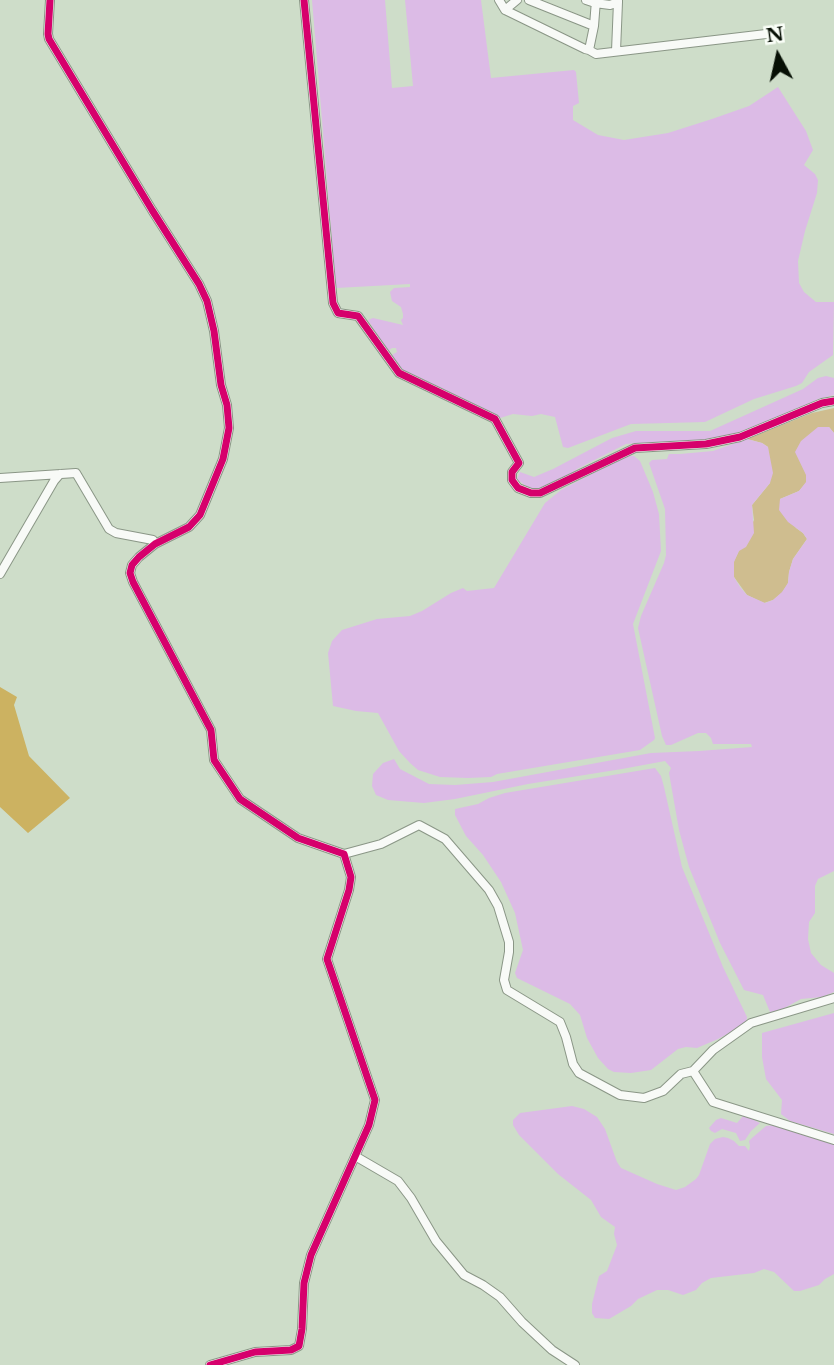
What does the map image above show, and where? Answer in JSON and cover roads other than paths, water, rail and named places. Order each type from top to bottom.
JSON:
[{"type":"street","points":[[50,0],[49,39],[200,284],[207,301],[221,385],[227,405],[229,428],[223,459],[200,515],[189,527],[155,544],[139,557],[132,565],[130,573],[138,595],[211,730],[214,760],[240,799],[298,838],[344,854],[381,844],[419,825],[445,839],[489,890],[498,906],[509,942],[504,980],[507,990],[560,1022],[573,1064],[579,1073],[620,1095],[644,1098],[663,1091],[681,1074],[693,1071],[713,1050],[751,1023],[834,998]]},
{"type":"street","points":[[304,0],[332,303],[338,313],[358,316],[399,373],[495,419],[519,463],[512,472],[512,480],[518,488],[540,493],[635,448],[706,444],[740,437],[822,403],[834,401]]},
{"type":"street","points":[[499,0],[505,10],[596,54],[766,34]]},
{"type":"street","points":[[505,10],[517,0]]},
{"type":"street","points":[[529,0],[594,26]]},
{"type":"street","points":[[586,0],[610,5],[618,1],[616,51]]},
{"type":"street","points":[[589,50],[596,2]]},
{"type":"street","points":[[0,478],[76,472],[108,529],[153,540],[155,544]]},
{"type":"street","points":[[0,574],[60,474]]},
{"type":"street","points":[[211,1365],[255,1352],[291,1350],[299,1346],[304,1283],[311,1255],[369,1125],[375,1100],[327,959],[349,890],[351,877],[344,854]]},
{"type":"street","points":[[693,1071],[713,1102],[834,1140]]},
{"type":"street","points":[[355,1156],[398,1181],[454,1265],[464,1275],[500,1297],[542,1341],[575,1365]]}]
